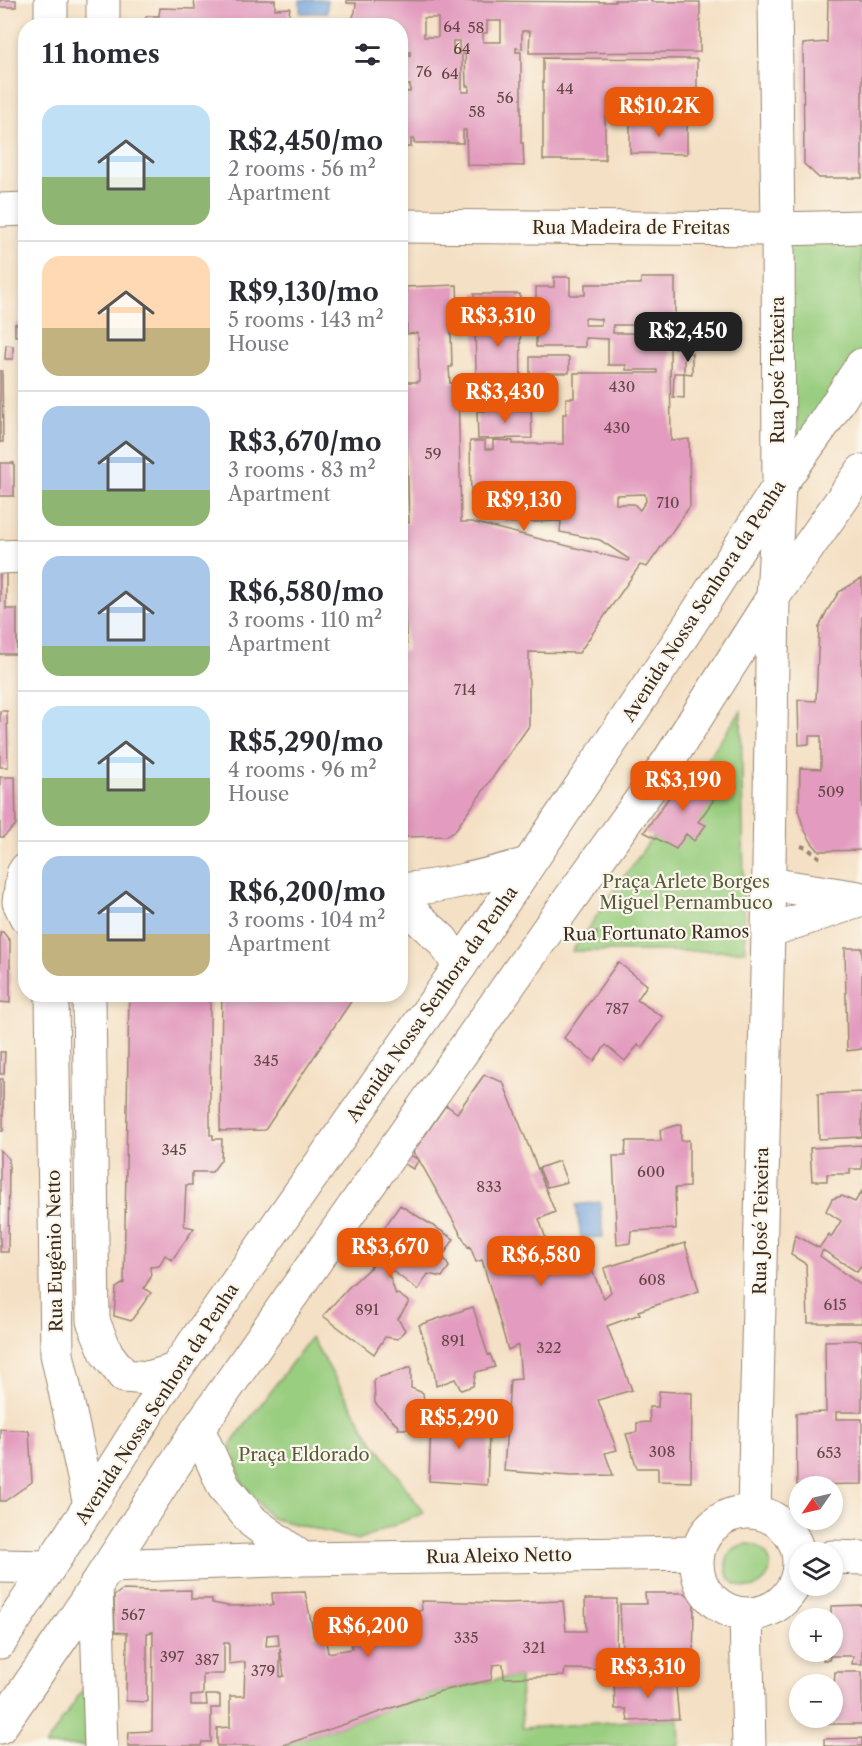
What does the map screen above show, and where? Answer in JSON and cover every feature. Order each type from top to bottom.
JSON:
[{"type":"street","points":[[51,0],[51,18]]},
{"type":"street","points":[[103,0],[103,18]]},
{"type":"street","name":"Rua José Teixeira","points":[[769,884],[773,597],[779,486],[775,0]]},
{"type":"street","points":[[0,210],[18,209]]},
{"type":"street","name":"Rua Madeira de Freitas","points":[[408,226],[778,229],[862,227]]},
{"type":"street","name":"Avenida Nossa Senhora da Penha","points":[[0,1641],[90,1505],[175,1370],[460,966],[862,364]]},
{"type":"street","points":[[0,1727],[103,1576],[198,1429],[668,762],[773,597],[862,471]]},
{"type":"street","points":[[0,557],[18,556]]},
{"type":"street","points":[[408,889],[471,880],[528,864]]},
{"type":"street","points":[[16,874],[18,893]]},
{"type":"street","name":"Rua Fortunato Ramos","points":[[769,884],[862,899],[768,931],[769,884]]},
{"type":"street","points":[[408,913],[417,917],[442,940],[460,966]]},
{"type":"street","name":"Rua José Teixeira","points":[[754,1512],[768,931]]},
{"type":"street","name":"Rua Eugênio Netto","points":[[52,1002],[57,1354],[90,1505]]},
{"type":"street","name":"Rua Eugênio Netto","points":[[89,1002],[93,1321],[107,1354],[124,1376],[148,1378],[175,1370]]},
{"type":"street","points":[[57,1354],[75,1362],[88,1361],[107,1354]]},
{"type":"street","points":[[198,1429],[224,1487],[253,1522],[303,1558]]},
{"type":"street","points":[[789,1594],[787,1598],[768,1611],[746,1615],[718,1606],[700,1583],[696,1553],[704,1535],[716,1521],[735,1513],[754,1512],[770,1516],[783,1526],[795,1542]]},
{"type":"street","name":"Rua Aleixo Netto","points":[[103,1576],[303,1558],[696,1553]]},
{"type":"street","points":[[843,1557],[862,1558]]},
{"type":"street","points":[[0,1566],[49,1567]]},
{"type":"street","points":[[101,1746],[103,1576]]},
{"type":"street","points":[[746,1615],[749,1746]]},
{"type":"path","name":"Rua Fortunato Ramos","points":[[544,935],[768,931]]},
{"type":"green space","points":[[862,233],[862,350],[790,457],[782,234]]},
{"type":"green space","name":"Praça Arlete Borges Miguel Pernambuco","points":[[741,711],[745,951],[572,951]]},
{"type":"green space","name":"Praça Eldorado","points":[[311,1337],[369,1436],[424,1513],[358,1540],[271,1518],[241,1481],[231,1444]]},
{"type":"green space","points":[[748,1544],[763,1551],[770,1566],[763,1581],[748,1588],[733,1581],[726,1566],[733,1551]]},
{"type":"green space","points":[[520,1677],[522,1728],[679,1719],[680,1746],[281,1746],[441,1691],[504,1678]]},
{"type":"green space","points":[[87,1683],[86,1746],[45,1746]]},
{"type":"water","points":[[300,0],[327,0],[327,13],[300,13]]},
{"type":"water","points":[[600,1202],[603,1237],[581,1238],[576,1205]]},
{"type":"building","points":[[0,0],[16,0],[16,7],[0,7]]},
{"type":"building","points":[[194,0],[275,0],[275,9],[290,8],[288,18],[146,18],[159,16],[160,8],[195,9]]},
{"type":"building","points":[[347,0],[700,2],[700,52],[529,53],[530,31],[522,31],[522,49],[516,48],[516,52],[521,52],[521,143],[523,143],[524,166],[467,165],[466,130],[463,130],[463,143],[414,143],[414,139],[411,139],[411,147],[408,147],[410,85],[408,85],[408,56],[410,56],[410,51],[408,51],[408,18],[352,18],[356,3],[347,3]],"holes":[[[424,18],[438,18],[438,37],[424,37]],[[487,21],[501,21],[501,42],[483,42],[483,33],[487,33]],[[453,41],[459,41],[459,54],[453,54]],[[462,54],[465,54],[466,86],[469,86],[469,92],[462,92]]]},
{"type":"building","points":[[828,0],[862,0],[862,178],[819,178],[804,164],[803,44],[827,42]]},
{"type":"building","points":[[543,58],[697,59],[697,117],[605,117],[605,160],[543,160]]},
{"type":"building","points":[[630,122],[687,122],[687,154],[630,153]]},
{"type":"building","points":[[554,277],[570,277],[570,295],[585,295],[585,284],[641,284],[641,278],[675,278],[675,325],[692,325],[693,348],[670,348],[671,441],[689,439],[690,506],[647,567],[640,565],[579,653],[529,652],[529,726],[454,832],[446,836],[408,837],[408,382],[419,382],[418,333],[408,334],[408,287],[457,285],[459,331],[451,331],[452,367],[449,367],[450,383],[458,383],[461,522],[472,522],[628,561],[629,559],[600,540],[560,532],[561,521],[504,523],[505,516],[499,515],[498,495],[471,495],[470,441],[485,441],[485,449],[493,449],[493,440],[513,441],[513,444],[563,444],[563,414],[566,414],[566,398],[574,398],[574,373],[657,373],[657,370],[626,370],[626,365],[608,365],[608,339],[585,338],[585,347],[536,347],[536,287],[554,287]],"holes":[[[585,318],[601,319],[601,325],[585,325]],[[613,325],[642,325],[642,333],[613,333]],[[645,494],[646,501],[640,510],[634,504],[616,504],[616,495]],[[563,502],[564,507],[572,508],[573,513],[541,513],[540,503]]]},
{"type":"building","points":[[474,294],[520,294],[521,396],[517,403],[477,404]]},
{"type":"building","points":[[15,324],[18,324],[18,336],[15,336]]},
{"type":"building","points":[[6,345],[13,346],[13,359],[5,359]]},
{"type":"building","points":[[684,353],[692,353],[692,374],[684,373]]},
{"type":"building","points":[[530,357],[569,357],[569,373],[544,373],[544,400],[530,400]]},
{"type":"building","points":[[0,371],[2,371],[3,442],[0,442]]},
{"type":"building","points":[[674,373],[684,373],[684,398],[673,397]]},
{"type":"building","points":[[531,410],[532,438],[478,439],[477,411]]},
{"type":"building","points":[[0,463],[14,463],[14,496],[0,496]]},
{"type":"building","points":[[0,563],[6,563],[6,609],[17,609],[17,654],[0,654]]},
{"type":"building","points":[[862,578],[862,850],[819,851],[804,829],[799,813],[800,768],[821,769],[821,736],[809,736],[809,744],[799,745],[798,700],[816,701],[819,627],[839,592]]},
{"type":"building","points":[[0,711],[7,711],[8,767],[0,767]]},
{"type":"building","points":[[693,771],[715,786],[711,793],[713,801],[698,822],[706,825],[694,841],[686,834],[676,849],[644,832],[680,782],[684,783]]},
{"type":"building","points":[[0,777],[15,777],[16,825],[3,837],[0,837]]},
{"type":"building","points":[[0,932],[3,932],[10,941],[10,1003],[0,1002]]},
{"type":"building","points":[[845,948],[862,948],[862,1049],[847,1051]]},
{"type":"building","points":[[618,962],[647,985],[637,1000],[663,1017],[642,1047],[638,1045],[625,1061],[606,1045],[594,1061],[564,1038]]},
{"type":"building","points":[[129,1002],[210,1002],[210,1135],[213,1135],[213,1139],[222,1139],[221,1160],[212,1172],[192,1172],[192,1185],[186,1185],[184,1226],[194,1228],[172,1260],[165,1255],[159,1266],[150,1267],[151,1277],[144,1288],[151,1293],[131,1321],[114,1316],[116,1288],[124,1283]]},
{"type":"building","points":[[222,1002],[351,1002],[265,1130],[220,1131]]},
{"type":"building","points":[[0,1052],[5,1052],[4,1074],[0,1074]]},
{"type":"building","points":[[484,1075],[503,1082],[555,1212],[539,1219],[555,1265],[577,1259],[576,1253],[584,1252],[604,1298],[611,1292],[604,1268],[685,1243],[699,1291],[638,1311],[640,1314],[607,1326],[632,1390],[598,1400],[617,1450],[605,1453],[613,1475],[571,1476],[504,1471],[510,1380],[521,1379],[518,1345],[508,1350],[482,1260],[476,1262],[470,1246],[468,1247],[413,1152],[446,1105],[457,1113]]},
{"type":"building","points":[[0,1079],[3,1079],[3,1131],[0,1131]]},
{"type":"building","points":[[862,1092],[862,1137],[819,1139],[818,1094]]},
{"type":"building","points":[[681,1124],[681,1141],[689,1140],[689,1187],[675,1188],[676,1229],[631,1231],[630,1243],[617,1245],[613,1156],[625,1156],[626,1141],[661,1141],[660,1130]]},
{"type":"building","points":[[862,1145],[862,1169],[850,1169],[850,1174],[827,1174],[827,1181],[812,1181],[810,1148]]},
{"type":"building","points":[[0,1150],[9,1159],[8,1252],[0,1252]]},
{"type":"building","points":[[409,1154],[419,1160],[413,1169],[403,1163]]},
{"type":"building","points":[[559,1161],[567,1182],[547,1187],[539,1168]]},
{"type":"building","points":[[862,1191],[862,1265],[857,1272],[823,1250],[820,1256],[862,1286],[862,1323],[808,1323],[806,1264],[791,1255],[795,1235],[819,1248],[829,1234],[831,1237],[841,1221],[826,1211],[832,1199],[842,1196],[855,1202]]},
{"type":"building","points":[[400,1205],[454,1239],[443,1256],[449,1267],[442,1277],[428,1274],[418,1290],[386,1266],[396,1295],[398,1294],[409,1302],[398,1319],[405,1330],[398,1339],[385,1337],[374,1354],[323,1316],[378,1260],[367,1252]]},
{"type":"building","points":[[473,1307],[488,1355],[490,1354],[495,1367],[476,1372],[473,1386],[461,1390],[455,1379],[436,1386],[434,1371],[419,1325]]},
{"type":"building","points":[[862,1340],[862,1412],[836,1412],[836,1419],[862,1419],[862,1484],[843,1484],[843,1476],[797,1476],[796,1413],[826,1412],[825,1341]]},
{"type":"building","points":[[411,1367],[411,1388],[423,1393],[424,1403],[413,1408],[412,1429],[398,1429],[399,1427],[375,1403],[374,1379]]},
{"type":"building","points":[[659,1391],[692,1393],[691,1482],[658,1481],[658,1468],[637,1468],[626,1434],[637,1432],[637,1423],[650,1422],[649,1407],[658,1407]]},
{"type":"building","points":[[454,1409],[468,1409],[471,1421],[491,1422],[492,1436],[489,1436],[487,1485],[429,1481],[431,1418],[449,1420]]},
{"type":"building","points":[[0,1429],[29,1431],[32,1482],[5,1501],[0,1501]]},
{"type":"building","points":[[122,1590],[191,1590],[191,1599],[212,1599],[212,1603],[228,1606],[273,1605],[272,1593],[305,1592],[314,1636],[325,1635],[328,1653],[352,1649],[349,1622],[360,1618],[368,1629],[422,1610],[421,1601],[504,1603],[563,1601],[566,1631],[586,1631],[585,1599],[617,1599],[616,1651],[622,1650],[620,1604],[646,1604],[645,1593],[685,1593],[694,1601],[693,1675],[647,1675],[646,1670],[565,1669],[564,1676],[504,1678],[503,1664],[493,1665],[491,1680],[441,1691],[281,1746],[217,1746],[217,1728],[230,1727],[230,1696],[244,1696],[245,1662],[229,1664],[229,1643],[224,1643],[224,1674],[203,1674],[203,1695],[191,1696],[191,1705],[207,1705],[206,1695],[220,1695],[220,1708],[211,1708],[211,1742],[202,1742],[201,1746],[128,1746],[129,1732],[152,1731],[153,1632],[147,1633],[147,1702],[126,1701],[127,1633],[115,1632],[114,1596]],"holes":[[[278,1634],[279,1645],[266,1646],[267,1635]],[[280,1648],[284,1676],[280,1677]]]},
{"type":"building","points":[[862,1605],[862,1664],[852,1664],[853,1656],[843,1656],[843,1608],[831,1608],[831,1606]]},
{"type":"building","points":[[835,1672],[862,1672],[862,1724],[843,1724],[843,1674],[835,1674]]},
{"type":"building","points":[[675,1678],[679,1719],[628,1721],[626,1709],[615,1709],[614,1682]]},
{"type":"building","points":[[862,1738],[862,1746],[824,1746],[824,1739]]}]
